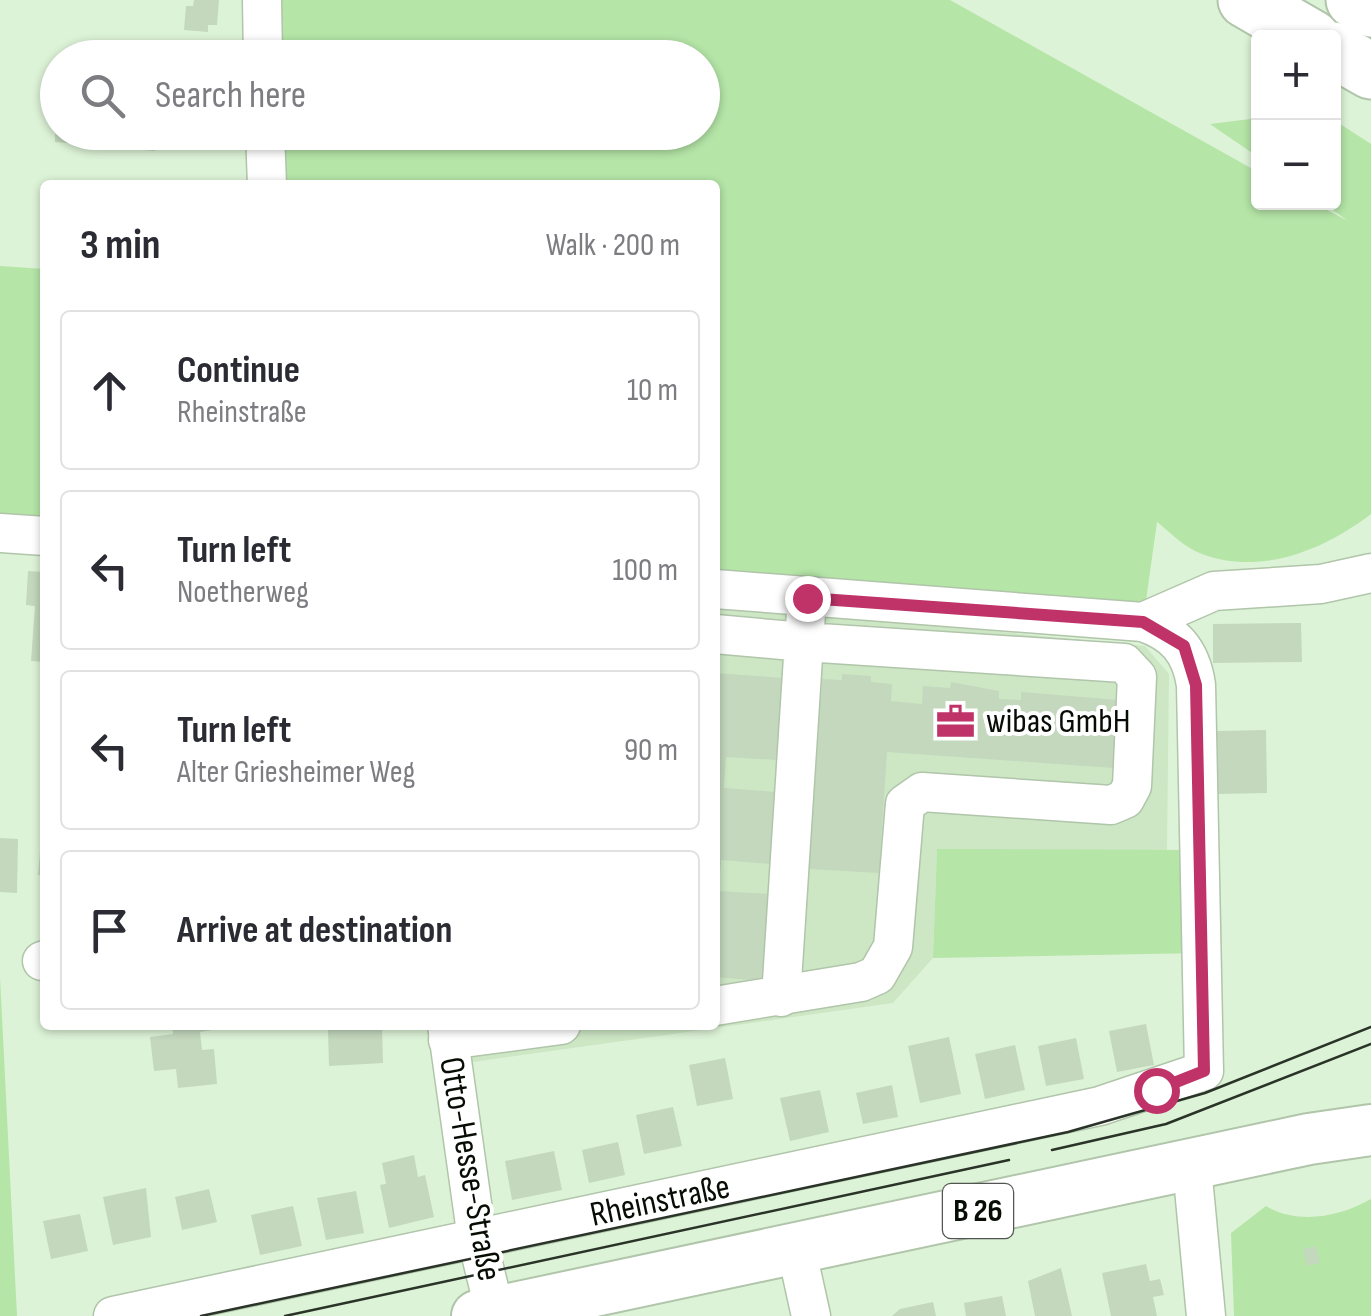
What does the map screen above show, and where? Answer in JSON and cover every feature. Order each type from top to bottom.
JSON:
[{"type":"highway","points":[[1246,0],[1298,30]]},
{"type":"highway","points":[[1354,0],[1371,10]]},
{"type":"highway","points":[[1341,54],[1371,72]]},
{"type":"main road","name":"B 26","points":[[1309,1139],[1371,1118]]},
{"type":"main road","name":"B 26","points":[[486,1314],[1192,1167],[1309,1139],[1371,1130]]},
{"type":"street","points":[[262,0],[263,40]]},
{"type":"street","points":[[266,150],[267,180]]},
{"type":"street","points":[[0,533],[40,536]]},
{"type":"street","points":[[720,590],[1143,622],[1214,591],[1321,584],[1371,573]]},
{"type":"street","points":[[780,998],[807,598]]},
{"type":"street","name":"Rheinstraße","points":[[113,1316],[1100,1106],[1204,1071],[1196,685],[1184,646],[1143,622]]},
{"type":"street","points":[[720,634],[1124,663],[1137,676],[1132,786],[1125,799],[1111,805],[922,792],[912,796],[905,804],[893,947],[876,975],[861,982],[780,998],[720,1005]]},
{"type":"street","points":[[448,1033],[488,1030]]},
{"type":"street","name":"Otto-Hesse-Straße","points":[[448,1033],[486,1314]]},
{"type":"street","points":[[1192,1167],[1206,1316]]},
{"type":"street","points":[[796,1248],[811,1316]]},
{"type":"shaded area","points":[[720,604],[1145,646],[1169,674],[1167,850],[937,850],[933,958],[893,1003],[720,1027]]},
{"type":"shaded area","points":[[462,1030],[701,1030],[466,1063]]},
{"type":"green space","points":[[263,0],[950,0],[1251,168],[1251,210],[1327,210],[1348,221],[1333,210],[1341,210],[1341,125],[1371,144],[1371,514],[1312,548],[1269,561],[1247,562],[1196,551],[1157,522],[1143,622],[720,589],[720,180],[268,180],[267,150],[720,150],[720,40],[264,40]]},
{"type":"green space","points":[[1251,119],[1251,152],[1210,124]]},
{"type":"green space","points":[[0,266],[40,269],[40,522],[0,520]]},
{"type":"green space","points":[[937,849],[1198,850],[1199,953],[933,958]]},
{"type":"green space","points":[[0,977],[17,1316],[0,1316]]},
{"type":"green space","points":[[1371,1199],[1371,1316],[1234,1316],[1231,1233],[1266,1206],[1305,1217],[1332,1214]]},
{"type":"building","points":[[194,0],[219,0],[217,25],[208,25],[208,32],[184,30],[186,6],[193,6]]},
{"type":"building","points":[[28,571],[40,572],[40,662],[31,661],[35,606],[26,605]]},
{"type":"building","points":[[1301,623],[1302,662],[1213,663],[1213,624]]},
{"type":"building","points":[[720,673],[784,678],[778,760],[726,757],[724,788],[776,792],[771,864],[721,860],[720,876]]},
{"type":"building","points":[[842,674],[871,676],[871,682],[892,684],[891,701],[922,704],[923,686],[950,688],[951,682],[999,691],[999,699],[1021,700],[1021,692],[1119,700],[1114,768],[887,752],[879,873],[809,869],[819,727],[813,726],[814,700],[821,700],[822,679],[842,680]]},
{"type":"building","points":[[1266,730],[1267,793],[1218,794],[1217,731]]},
{"type":"building","points":[[0,838],[18,839],[17,893],[0,892]]},
{"type":"building","points":[[720,891],[769,894],[763,981],[720,977]]},
{"type":"building","points":[[1146,1024],[1154,1065],[1117,1072],[1109,1031]]},
{"type":"building","points":[[173,1030],[212,1030],[200,1032],[202,1050],[214,1049],[217,1084],[178,1088],[176,1069],[154,1071],[150,1037],[173,1034]]},
{"type":"building","points":[[328,1030],[382,1030],[383,1063],[329,1066]]},
{"type":"building","points":[[949,1037],[961,1094],[920,1103],[908,1046]]},
{"type":"building","points":[[1076,1038],[1084,1079],[1046,1086],[1038,1046]]},
{"type":"building","points":[[1015,1045],[1025,1090],[985,1099],[975,1054]]},
{"type":"building","points":[[725,1058],[733,1099],[697,1106],[689,1065]]},
{"type":"building","points":[[892,1085],[898,1117],[863,1124],[856,1093]]},
{"type":"building","points":[[820,1090],[829,1132],[790,1141],[780,1098]]},
{"type":"building","points":[[673,1107],[682,1146],[644,1154],[636,1115]]},
{"type":"building","points":[[618,1142],[625,1175],[589,1183],[582,1150]]},
{"type":"building","points":[[554,1151],[562,1190],[512,1200],[505,1161]]},
{"type":"building","points":[[414,1155],[418,1177],[425,1175],[434,1217],[389,1228],[380,1185],[386,1184],[382,1163]]},
{"type":"building","points":[[146,1188],[151,1237],[113,1245],[103,1197]]},
{"type":"building","points":[[209,1189],[217,1222],[182,1230],[175,1197]]},
{"type":"building","points":[[356,1191],[364,1233],[326,1240],[317,1198]]},
{"type":"building","points":[[293,1206],[302,1246],[260,1255],[251,1215]]},
{"type":"building","points":[[80,1214],[88,1251],[51,1259],[43,1221]]},
{"type":"building","points":[[1316,1246],[1320,1263],[1307,1266],[1303,1249]]},
{"type":"building","points":[[1146,1264],[1150,1281],[1160,1279],[1164,1295],[1153,1297],[1157,1316],[1111,1316],[1102,1273]]},
{"type":"building","points":[[1061,1268],[1072,1316],[1035,1316],[1028,1281]]},
{"type":"building","points":[[1002,1296],[1006,1316],[966,1316],[964,1303]]},
{"type":"building","points":[[933,1302],[936,1316],[892,1316],[900,1309]]},
{"type":"tram line","points":[[201,1316],[1068,1132],[1205,1093],[1371,1027]]},
{"type":"tram line","points":[[1052,1150],[1166,1124],[1371,1044]]},
{"type":"tram line","points":[[285,1316],[1009,1160]]},
{"type":"place","name":"wibas GmbH","points":[[956,721]]},
{"type":"route","points":[[807,598],[1143,622],[1157,626],[1184,646],[1196,685],[1204,1071],[1156,1090]]}]
